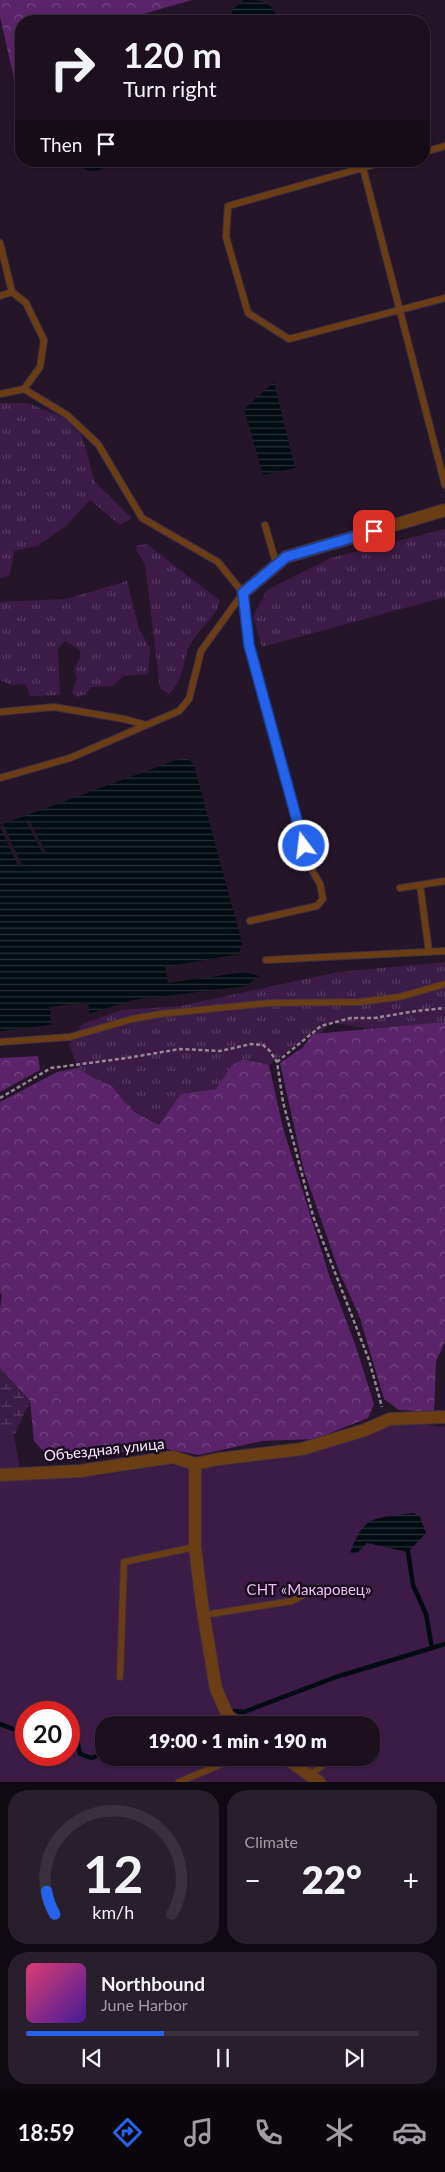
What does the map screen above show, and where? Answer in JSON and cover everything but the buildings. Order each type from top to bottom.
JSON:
[{"type":"street","points":[[243,593],[276,563],[286,557],[445,510]]},
{"type":"street","name":"Объездная улица","points":[[0,1474],[80,1471],[173,1457],[195,1464],[219,1459],[302,1449],[366,1430],[390,1419],[445,1417]]},
{"type":"street","points":[[195,1464],[195,1547],[216,1689],[228,1716]]},
{"type":"street","points":[[298,1766],[315,1778]]},
{"type":"lane","points":[[430,150],[445,146]]},
{"type":"lane","points":[[366,167],[228,206],[226,237],[248,313],[289,339],[445,298]]},
{"type":"lane","points":[[363,168],[445,485]]},
{"type":"lane","points":[[0,243],[12,292],[26,303],[44,340],[40,367],[24,389],[0,394]]},
{"type":"lane","points":[[0,296],[12,292]]},
{"type":"lane","points":[[24,389],[67,415],[98,444],[142,518],[218,562],[243,593],[249,645],[309,865],[320,884],[324,899],[317,906],[250,921]]},
{"type":"lane","points":[[265,525],[276,563]]},
{"type":"lane","points":[[0,778],[70,758],[179,711],[189,699],[201,651],[243,593]]},
{"type":"lane","points":[[0,712],[54,707],[124,719],[146,725]]},
{"type":"lane","points":[[400,888],[445,881]]},
{"type":"lane","points":[[420,884],[429,952]]},
{"type":"lane","points":[[266,960],[445,951]]},
{"type":"lane","points":[[0,1042],[70,1037],[132,1019],[160,1014],[269,1003],[360,1002],[399,997],[445,984]]},
{"type":"lane","points":[[120,1676],[124,1562],[195,1547]]},
{"type":"lane","points":[[204,1614],[292,1601],[318,1588]]},
{"type":"lane","points":[[179,1782],[217,1766]]},
{"type":"lane","points":[[315,1778],[325,1766]]},
{"type":"path","points":[[277,1062],[310,1033],[330,1023],[351,1018],[374,1018],[445,1008]]},
{"type":"path","points":[[0,1098],[51,1068],[180,1049],[220,1051],[251,1044],[263,1045],[270,1051],[277,1062],[283,1102],[313,1216],[369,1360],[382,1407],[390,1419]]},
{"type":"green space","points":[[0,0],[192,0],[143,15],[15,15],[15,83],[0,17]]},
{"type":"green space","points":[[0,403],[28,403],[64,418],[82,436],[95,482],[132,518],[120,525],[90,500],[66,526],[37,546],[14,551],[10,575],[0,579]]},
{"type":"green space","points":[[445,529],[445,597],[262,647],[253,616],[267,590],[331,558]]},
{"type":"green space","points":[[147,544],[220,601],[215,612],[196,635],[189,647],[179,681],[169,694],[160,688],[145,564],[137,552],[136,546]]},
{"type":"green space","points":[[127,581],[139,629],[150,648],[148,674],[123,676],[113,686],[91,687],[86,694],[77,697],[72,693],[77,678],[74,669],[80,658],[80,650],[65,641],[58,648],[60,695],[30,696],[26,684],[12,685],[0,680],[0,602],[66,599]]},
{"type":"green space","points":[[445,962],[445,1022],[369,1029],[330,1022],[321,1033],[309,1036],[269,1065],[243,1059],[232,1065],[216,1089],[181,1095],[159,1125],[136,1113],[112,1086],[95,1079],[78,1068],[69,1044],[82,1024],[122,1010],[180,1006],[338,972]]},
{"type":"green space","points":[[445,1022],[445,1342],[436,1361],[434,1412],[399,1410],[384,1399],[360,1318],[339,1271],[304,1171],[280,1063],[302,1048],[313,1034]]},
{"type":"green space","points":[[38,1056],[40,1070],[0,1092],[0,1058]]},
{"type":"green space","points":[[243,1059],[269,1065],[283,1128],[330,1278],[355,1344],[374,1404],[368,1418],[315,1439],[262,1441],[199,1455],[156,1447],[99,1456],[57,1458],[45,1453],[34,1441],[30,1401],[0,1368],[0,1309],[2,1295],[0,1293],[0,1102],[57,1072],[78,1068],[95,1079],[112,1086],[136,1113],[159,1125],[181,1094],[216,1089],[232,1065]]},
{"type":"green space","points":[[0,1368],[30,1401],[14,1436],[0,1437]]},
{"type":"green space","name":"СНТ «Макаровец»","points":[[392,1421],[445,1427],[445,1782],[0,1782],[0,1437],[14,1436],[22,1479],[98,1476],[165,1465],[210,1468],[278,1456]]},
{"type":"shaded area","points":[[244,0],[256,0],[270,6],[275,15],[232,15],[233,9]]},
{"type":"shaded area","points":[[83,167],[104,167],[97,171]]},
{"type":"shaded area","points":[[274,382],[295,468],[263,475],[244,409]]},
{"type":"shaded area","points":[[179,759],[188,759],[194,765],[242,943],[239,954],[245,972],[259,976],[246,986],[133,1000],[56,1024],[0,1031],[0,825]]},
{"type":"shaded area","points":[[413,1513],[420,1517],[426,1533],[408,1552],[367,1543],[357,1553],[350,1553],[355,1540],[366,1524],[380,1518]]},
{"type":"pier","points":[[29,820],[46,852],[43,854],[26,821]]},
{"type":"pier","points":[[3,824],[22,865],[18,866],[0,827]]},
{"type":"pier","points":[[239,954],[245,972],[168,983],[165,967]]},
{"type":"pier","points":[[88,1002],[90,1016],[68,1023],[51,1025],[50,1007]]},
{"type":"waterway","points":[[233,1711],[244,1712],[336,1677],[432,1648],[426,1614],[413,1585],[408,1552]]},
{"type":"waterway","points":[[432,1648],[445,1644]]},
{"type":"waterway","points":[[0,1724],[15,1730]]},
{"type":"waterway","points":[[80,1754],[91,1758],[95,1757]]},
{"type":"route","points":[[304,846],[249,645],[243,593],[276,563],[286,557],[374,531]]}]
